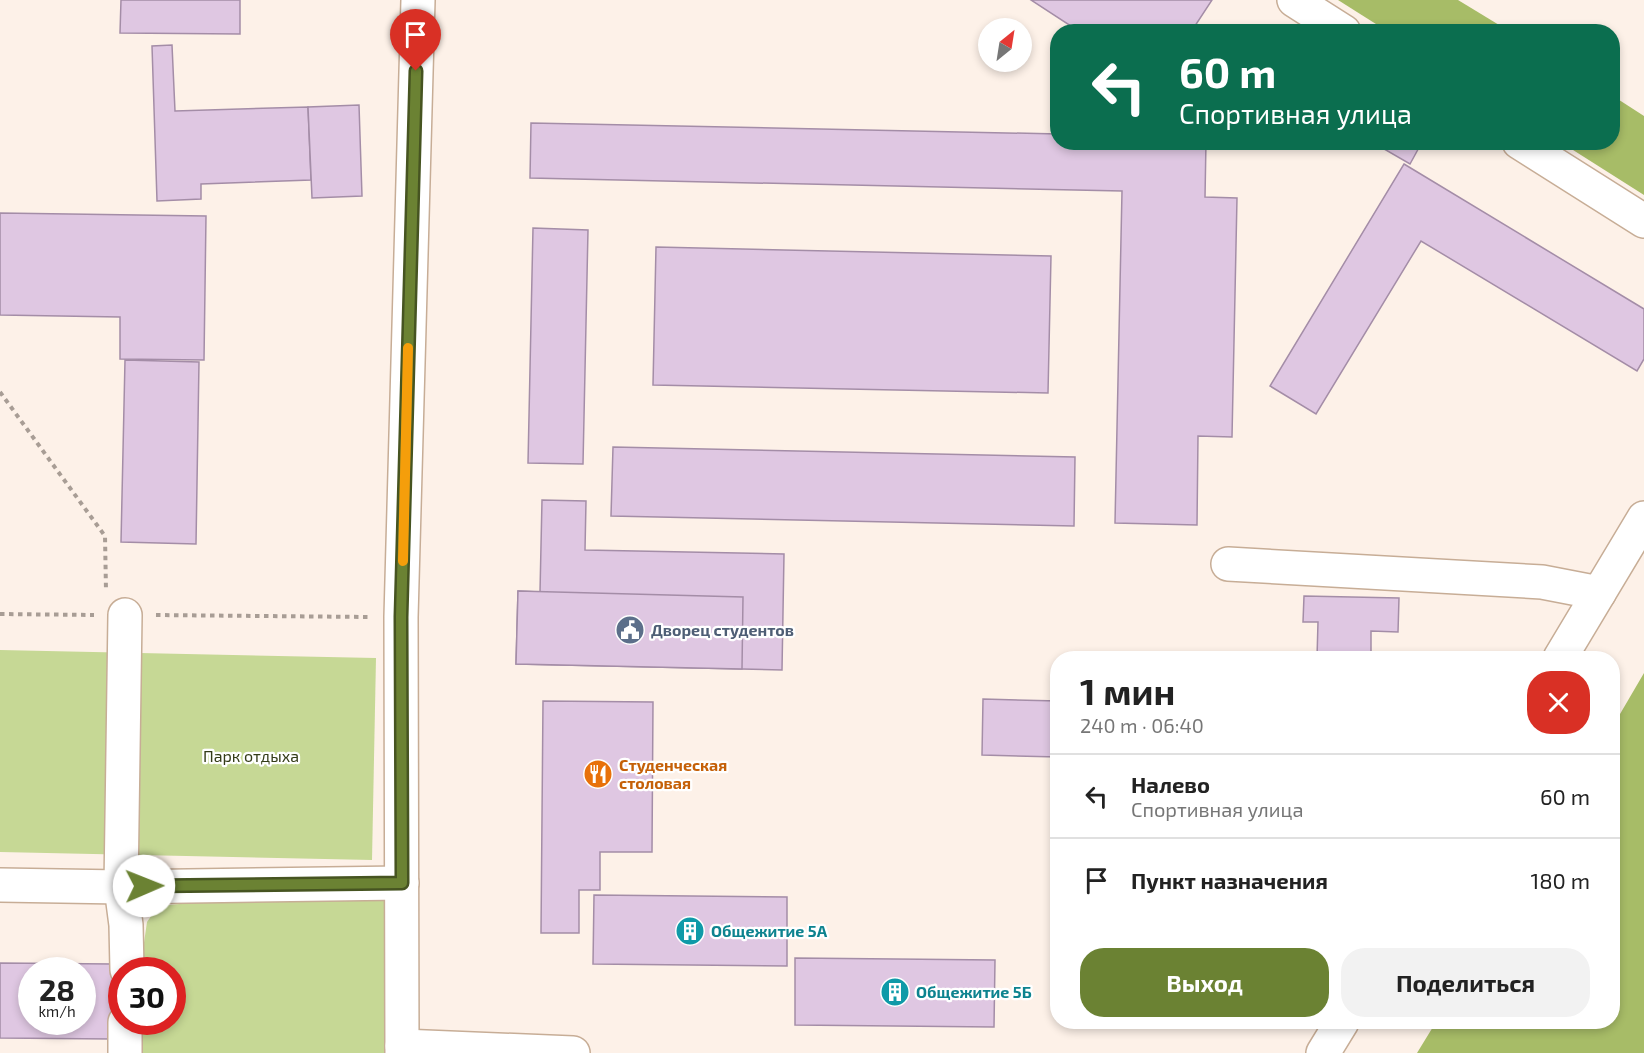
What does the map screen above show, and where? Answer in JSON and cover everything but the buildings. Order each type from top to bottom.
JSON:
[{"type":"street","points":[[418,0],[401,617],[402,1049],[573,1053]]},
{"type":"street","points":[[1294,0],[1332,24]]},
{"type":"street","points":[[1532,150],[1644,221]]},
{"type":"street","points":[[1564,651],[1644,518]]},
{"type":"street","points":[[1228,564],[1542,582],[1599,593]]},
{"type":"street","points":[[116,615],[121,887],[126,925],[127,957]]},
{"type":"street","points":[[0,885],[121,887],[402,883]]},
{"type":"street","points":[[1323,1053],[1338,1029]]},
{"type":"street","points":[[124,1053],[125,1035]]},
{"type":"path","points":[[0,392],[105,536],[116,615]]},
{"type":"path","points":[[0,614],[401,617]]},
{"type":"green space","points":[[1338,0],[1458,0],[1497,24],[1376,24]]},
{"type":"green space","points":[[1620,101],[1644,116],[1644,195],[1573,150],[1620,150]]},
{"type":"green space","name":"Парк отдыха","points":[[0,650],[376,658],[372,860],[0,852]]},
{"type":"green space","points":[[1644,673],[1644,1053],[1417,1053],[1432,1029],[1620,1029],[1620,714]]},
{"type":"green space","points":[[402,883],[398,1053],[140,1053],[139,1035],[186,1035],[186,957],[142,957],[147,922],[158,906]]},
{"type":"slow traffic","points":[[403,561],[408,348]]},
{"type":"place","name":"Дворец студентов","points":[[630,630]]},
{"type":"place","name":"Студенческая столовая","points":[[598,774]]},
{"type":"place","name":"Общежитие 5А","points":[[690,931]]},
{"type":"place","name":"Общежитие 5Б","points":[[895,992]]},
{"type":"route","points":[[144,886],[402,883],[401,617],[416,71]]}]
